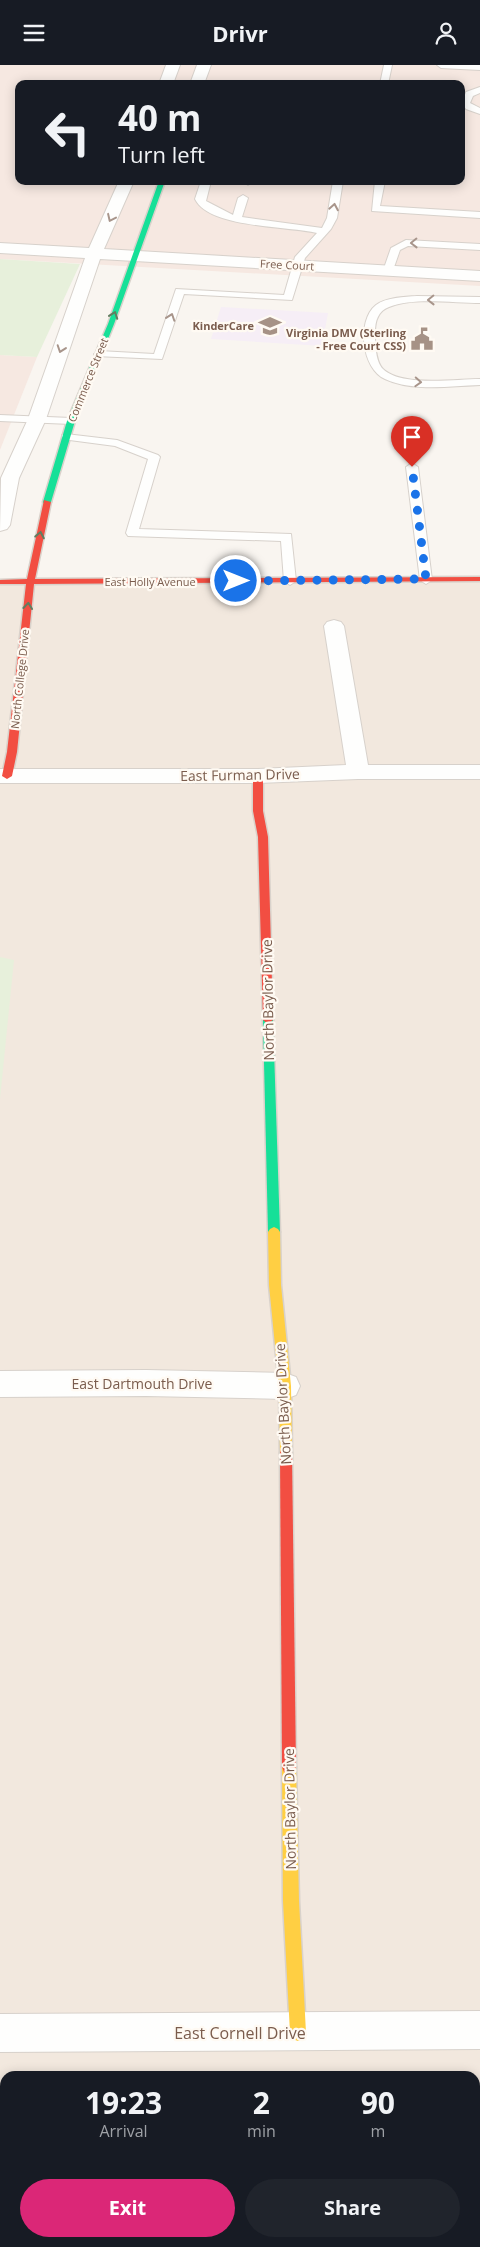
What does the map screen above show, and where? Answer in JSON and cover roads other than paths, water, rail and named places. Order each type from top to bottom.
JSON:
[{"type":"street","points":[[168,80],[174,65]]},
{"type":"street","points":[[198,80],[204,65]]},
{"type":"street","points":[[0,525],[5,478],[37,419],[94,254],[125,185]]},
{"type":"street","name":"Commerce Street","points":[[30,583],[47,500],[71,421],[99,354],[161,185]]},
{"type":"street","name":"Free Court","points":[[0,248],[480,277]]},
{"type":"street","name":"East Holly Avenue","points":[[0,582],[480,579]]},
{"type":"street","name":"North College Drive","points":[[4,776],[12,752],[30,583]]},
{"type":"street","points":[[334,626],[358,772]]},
{"type":"street","name":"East Furman Drive","points":[[4,776],[258,776],[358,772],[480,772]]},
{"type":"street","name":"North Baylor Drive","points":[[258,776],[258,811],[264,837],[275,1285],[285,1386],[291,1901],[298,2033]]},
{"type":"street","name":"East Dartmouth Drive","points":[[0,1385],[146,1383],[285,1386]]},
{"type":"street","name":"East Cornell Drive","points":[[0,2033],[298,2033],[480,2030]]},
{"type":"lane","points":[[385,80],[388,65]]},
{"type":"lane","points":[[441,65],[480,67]]},
{"type":"lane","points":[[470,84],[480,85]]},
{"type":"lane","points":[[480,90],[469,94],[466,103],[469,107],[480,111]]},
{"type":"lane","points":[[465,114],[480,116]]},
{"type":"lane","points":[[205,185],[200,199],[207,207],[227,211],[236,220],[286,224],[324,231]]},
{"type":"lane","points":[[99,354],[158,357],[180,291],[288,298],[300,257],[324,231],[332,218],[337,185]]},
{"type":"lane","points":[[379,185],[375,209],[480,215]]},
{"type":"lane","points":[[236,220],[243,198]]},
{"type":"lane","points":[[388,271],[396,248],[406,243],[480,247]]},
{"type":"lane","points":[[480,300],[404,301],[383,305],[373,315],[369,326],[372,354],[378,370],[394,379],[419,382],[480,382]]},
{"type":"lane","points":[[0,418],[71,421]]},
{"type":"lane","points":[[66,437],[117,443],[154,457],[132,533],[287,537],[290,581]]},
{"type":"lane","points":[[412,467],[426,579]]},
{"type":"place","name":"KinderCare","points":[[270,326]]},
{"type":"place","name":"Virginia DMV (Sterling - Free Court CSS)","points":[[422,339]]}]
